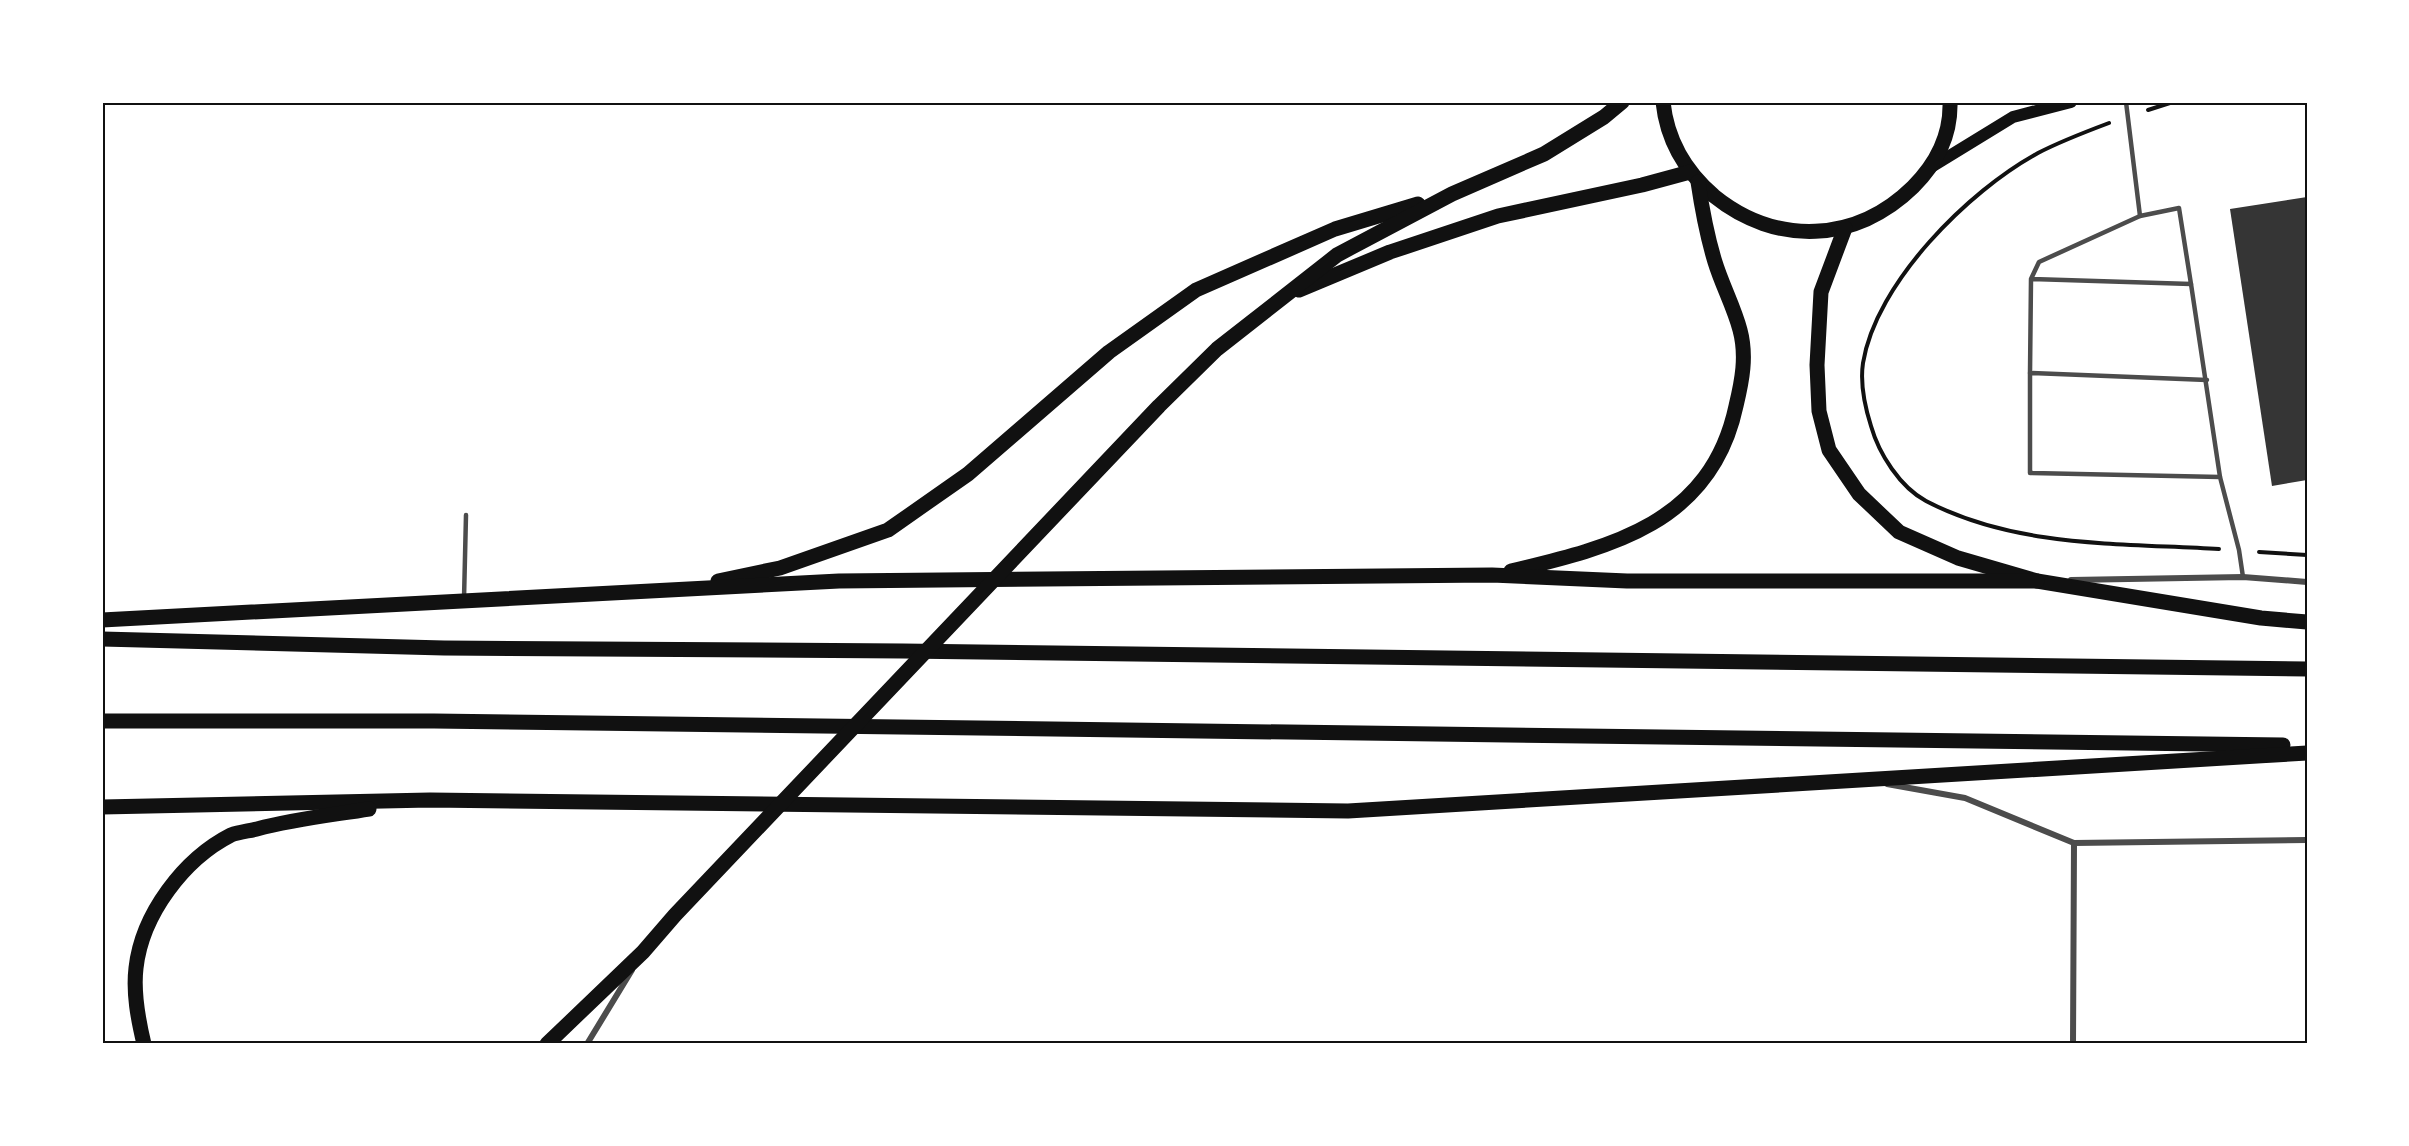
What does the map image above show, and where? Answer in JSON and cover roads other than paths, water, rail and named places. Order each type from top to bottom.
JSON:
[{"type":"main road","points":[[547,1044],[643,952],[675,915],[1159,406],[1217,349],[1337,255],[1452,194],[1544,154],[1604,117],[1622,102]]},
{"type":"main road","points":[[1663,102],[1664,117],[1674,146],[1694,177],[1735,213],[1761,224],[1788,231],[1816,232],[1845,228],[1873,217],[1899,201],[1933,166],[2013,117],[2071,102]]},
{"type":"main road","points":[[1933,166],[1951,122],[1950,102]]},
{"type":"main road","points":[[1277,300],[1390,252],[1498,216],[1694,177]]},
{"type":"main road","points":[[1492,575],[1581,554],[1646,529],[1685,501],[1717,458],[1733,423],[1744,371],[1741,331],[1715,263],[1694,177]]},
{"type":"main road","points":[[659,593],[780,568],[888,530],[968,474],[1109,352],[1196,290],[1335,229],[1452,194]]},
{"type":"main road","points":[[1845,228],[1821,292],[1817,365],[1819,411],[1829,450],[1859,494],[1899,532],[1958,558],[2037,581],[2261,618],[2307,622]]},
{"type":"main road","points":[[102,620],[659,593],[839,581],[1492,575],[1627,581],[2037,581]]},
{"type":"main road","points":[[102,639],[444,648],[891,651],[2307,669]]},
{"type":"main road","points":[[102,721],[434,721],[2307,745]]},
{"type":"main road","points":[[102,807],[430,800],[1348,811],[2307,753]]},
{"type":"main road","points":[[144,1044],[137,1016],[136,967],[147,925],[169,890],[196,860],[232,835],[286,822],[430,800]]},
{"type":"street","points":[[2037,581],[2243,577],[2307,582]]},
{"type":"street","points":[[1860,779],[1965,798],[2074,843],[2307,840]]},
{"type":"street","points":[[2073,1044],[2074,843]]},
{"type":"street","points":[[587,1044],[643,952]]},
{"type":"lane","points":[[2126,102],[2140,216]]},
{"type":"lane","points":[[2220,477],[2030,473],[2031,279],[2039,262],[2140,216],[2179,208],[2220,477],[2239,550],[2243,577]]},
{"type":"lane","points":[[2031,279],[2191,284]]},
{"type":"lane","points":[[2030,373],[2207,380]]},
{"type":"lane","points":[[464,603],[466,515]]}]
